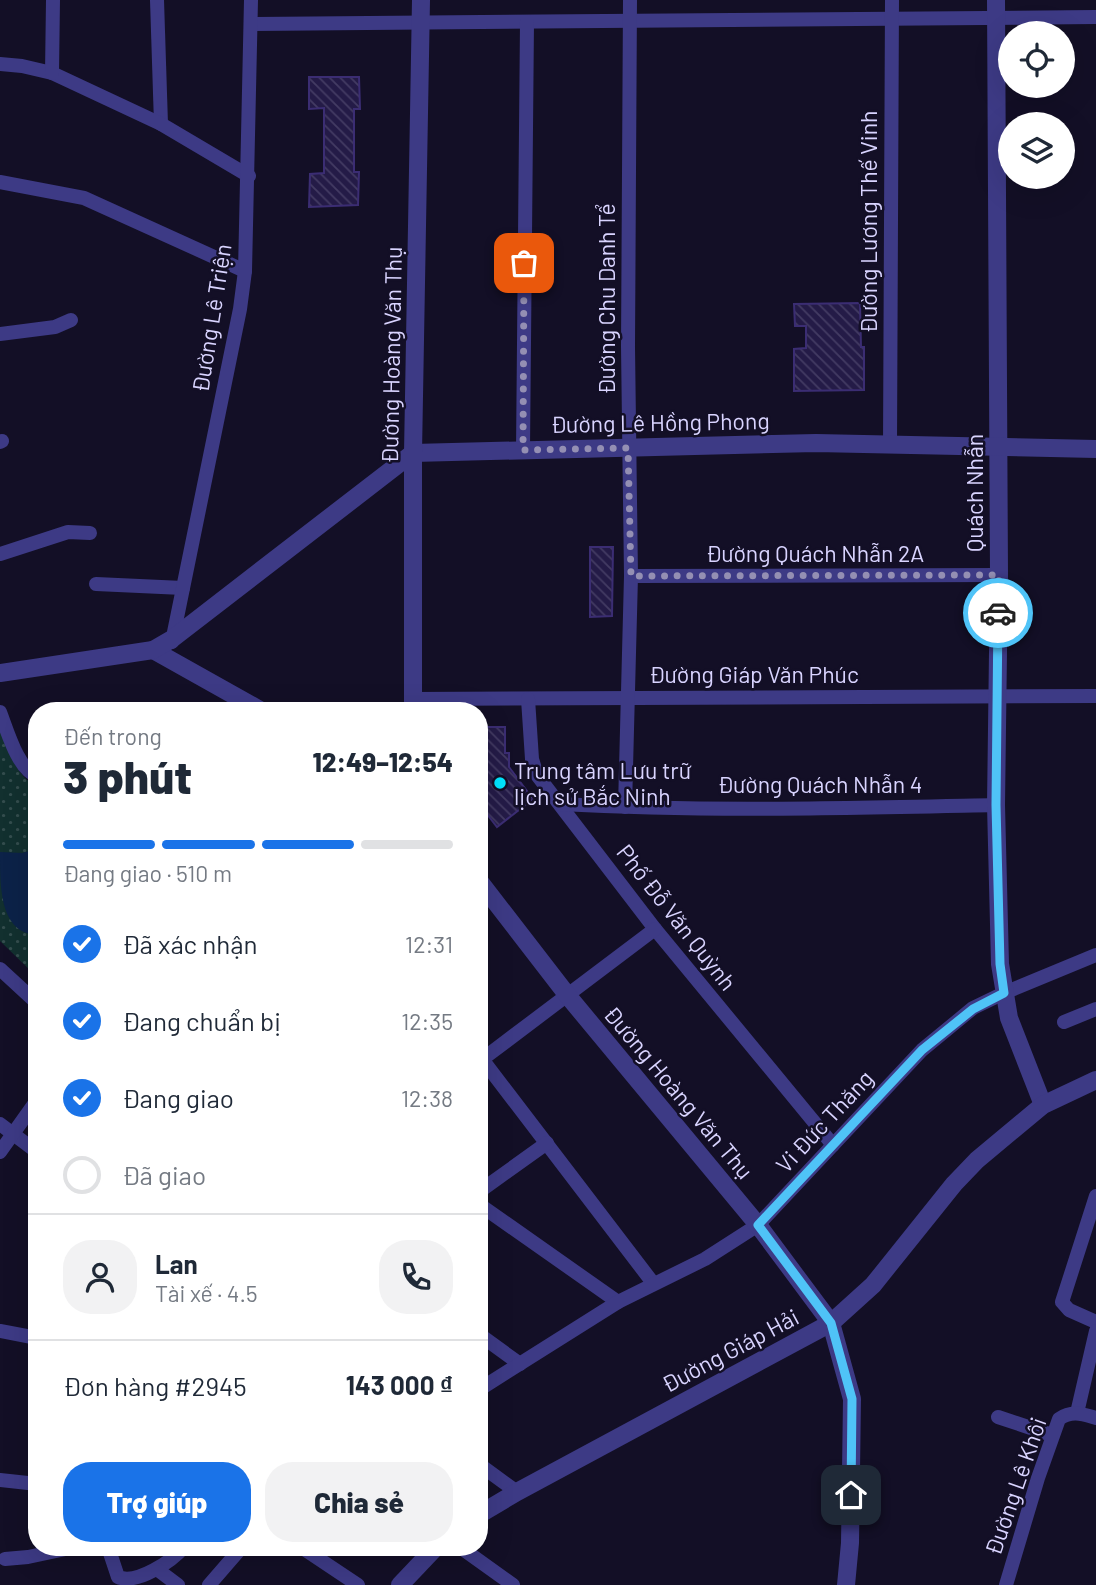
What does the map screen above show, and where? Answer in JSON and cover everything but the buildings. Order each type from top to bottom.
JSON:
[{"type":"street","points":[[52,0],[52,73]]},
{"type":"street","points":[[157,0],[161,124]]},
{"type":"street","name":"Đường Lê Triện","points":[[171,660],[172,639],[246,271],[251,0]]},
{"type":"street","name":"Đường Hoàng Văn Thụ","points":[[413,702],[413,453],[421,0]]},
{"type":"street","name":"Đường Chu Danh Tể","points":[[625,807],[631,576],[628,448],[630,0]]},
{"type":"street","name":"Đường Lương Thế Vinh","points":[[890,445],[892,0]]},
{"type":"street","name":"Quách Nhẫn","points":[[996,0],[999,575],[996,805],[1000,964],[1009,1018],[1043,1105]]},
{"type":"street","points":[[251,24],[1096,17]]},
{"type":"street","points":[[523,450],[527,22]]},
{"type":"street","points":[[0,64],[52,73],[161,124],[249,176]]},
{"type":"street","points":[[0,183],[84,198],[246,271]]},
{"type":"street","points":[[0,334],[55,327],[71,320]]},
{"type":"street","name":"Đường Lê Hồng Phong","points":[[413,453],[816,443],[1096,449]]},
{"type":"street","points":[[0,673],[153,650],[172,639],[413,453]]},
{"type":"street","points":[[0,554],[68,532],[90,533]]},
{"type":"street","name":"Đường Quách Nhẫn 2A","points":[[631,576],[999,575]]},
{"type":"street","points":[[96,584],[183,588]]},
{"type":"street","points":[[153,650],[246,702]]},
{"type":"street","name":"Đường Giáp Văn Phúc","points":[[470,702],[627,698],[1096,696]]},
{"type":"street","name":"Phố Đỗ Văn Quỳnh","points":[[528,699],[534,769],[655,929],[833,1145]]},
{"type":"street","points":[[0,712],[28,772]]},
{"type":"street","name":"Đường Quách Nhẫn 4","points":[[560,804],[835,808],[996,805]]},
{"type":"street","name":"Đường Hoàng Văn Thụ","points":[[488,892],[568,996],[758,1225],[831,1323],[852,1399],[850,1543],[846,1585]]},
{"type":"street","points":[[488,1055],[655,929]]},
{"type":"street","name":"Vi Đức Thăng","points":[[488,1384],[618,1302],[705,1259],[758,1225],[922,1050],[973,1009],[1004,993],[1096,955]]},
{"type":"street","points":[[0,969],[28,995]]},
{"type":"street","points":[[1064,1022],[1096,1009]]},
{"type":"street","points":[[488,1069],[653,1283]]},
{"type":"street","name":"Đường Giáp Hải","points":[[488,1509],[831,1323],[873,1285],[954,1184],[977,1160],[1043,1105],[1096,1080]]},
{"type":"street","points":[[0,1152],[28,1113]]},
{"type":"street","points":[[0,1124],[28,1146]]},
{"type":"street","points":[[488,1185],[547,1143]]},
{"type":"street","points":[[1096,1196],[1062,1302],[1069,1310],[1096,1322]]},
{"type":"street","points":[[488,1211],[618,1302]]},
{"type":"street","name":"Đường Lê Khôi","points":[[1006,1585],[1052,1435],[1059,1419],[1067,1413],[1077,1413],[1096,1331]]},
{"type":"street","points":[[0,1332],[28,1337]]},
{"type":"street","points":[[488,1341],[520,1364]]},
{"type":"street","points":[[1077,1413],[1096,1418]]},
{"type":"street","points":[[998,1417],[1052,1435]]},
{"type":"street","points":[[488,1471],[517,1492]]},
{"type":"street","points":[[0,1480],[28,1483]]},
{"type":"street","points":[[5,1559],[33,1556]]},
{"type":"street","points":[[111,1556],[118,1577],[130,1581],[158,1570],[176,1556]]},
{"type":"street","points":[[209,1585],[234,1556]]},
{"type":"street","points":[[314,1556],[358,1585]]},
{"type":"street","points":[[400,1585],[427,1556]]},
{"type":"street","points":[[473,1556],[513,1585]]},
{"type":"street","points":[[158,1570],[177,1585]]},
{"type":"green space","points":[[0,729],[18,769],[28,780],[28,968],[0,941]]},
{"type":"water","points":[[28,851],[28,933],[16,926],[9,917],[2,894],[0,852]]},
{"type":"way so far","points":[[524,263],[523,450],[628,448],[631,576],[999,575],[998,613]]},
{"type":"place","name":"Trung tâm Lưu trữ lịch sử Bắc Ninh","points":[[500,783]]},
{"type":"route","points":[[851,1495],[852,1399],[831,1323],[758,1225],[922,1050],[973,1009],[1004,993],[1000,964],[996,805],[998,613]]}]
